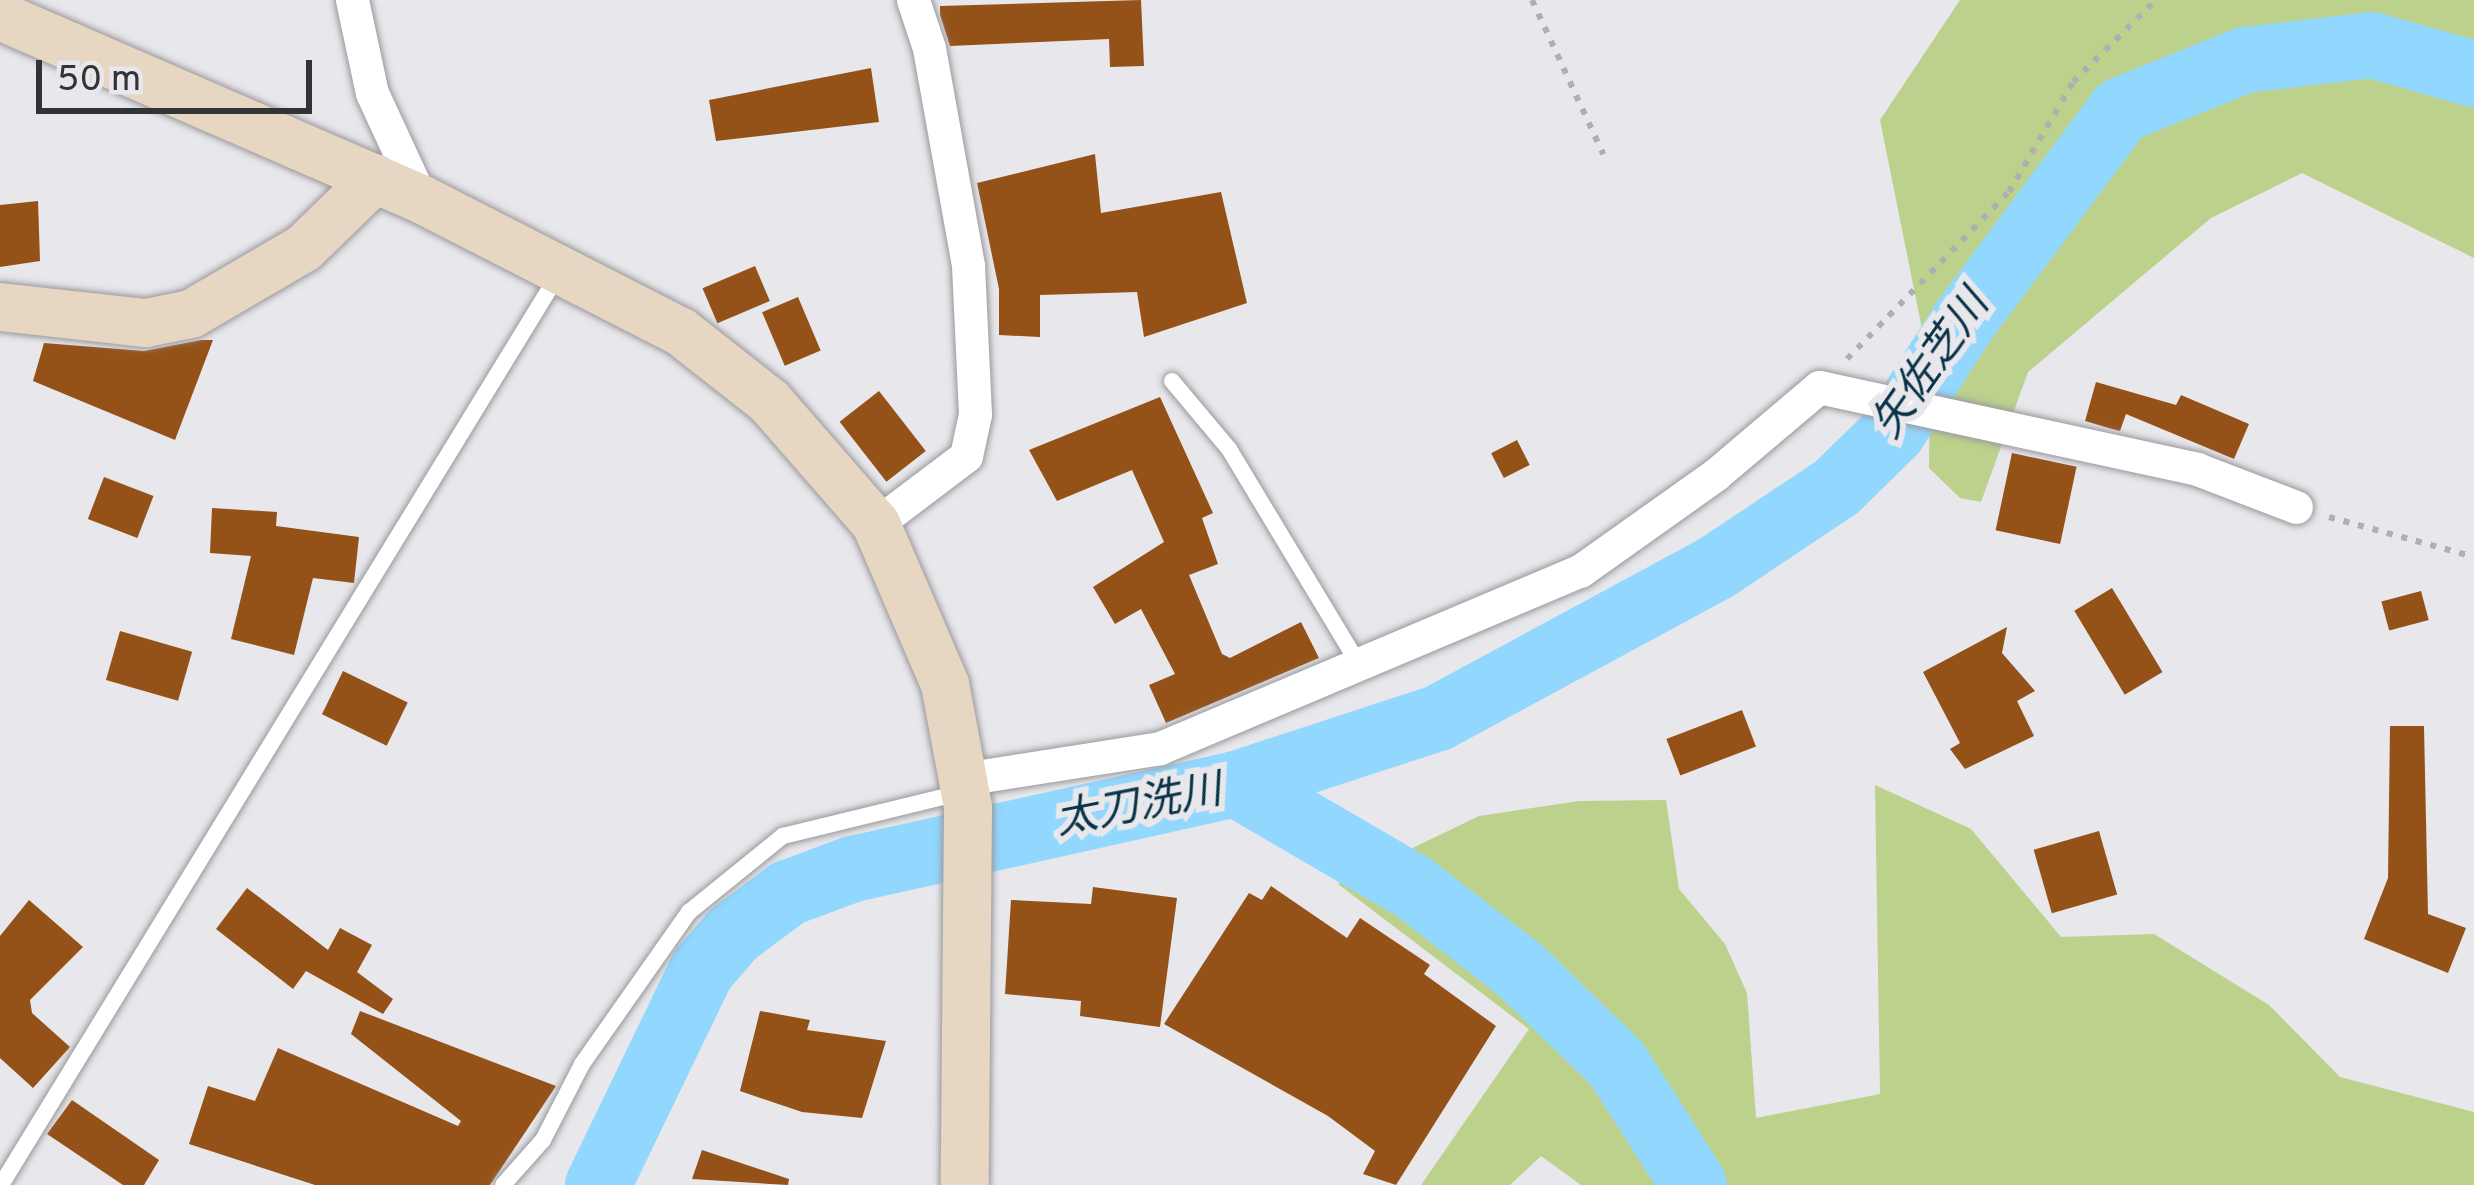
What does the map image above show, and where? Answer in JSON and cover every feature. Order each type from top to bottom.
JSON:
[{"type":"street","points":[[352,0],[372,93],[422,199]]},
{"type":"street","points":[[876,524],[966,455],[975,414],[968,265],[929,48],[913,0]]},
{"type":"street","points":[[0,16],[422,199],[564,266],[681,332],[770,402],[876,524],[945,684],[965,793],[971,880],[965,1185]]},
{"type":"street","points":[[0,307],[146,323],[191,314],[304,248],[376,178]]},
{"type":"street","points":[[965,793],[1160,748],[1361,669],[1580,571],[1715,475],[1820,387],[1954,412],[2197,469],[2296,508]]},
{"type":"lane","points":[[1,1185],[564,266]]},
{"type":"lane","points":[[1172,381],[1229,449],[1361,669]]},
{"type":"lane","points":[[502,1185],[543,1140],[581,1064],[689,912],[783,836],[965,793]]},
{"type":"path","points":[[1532,0],[1603,154]]},
{"type":"path","points":[[1820,387],[2008,191],[2073,82],[2156,0]]},
{"type":"path","points":[[2296,508],[2474,557]]},
{"type":"green space","points":[[1960,0],[2474,0],[2474,258],[2302,173],[2211,218],[2028,372],[1981,502],[1960,498],[1929,468],[1930,369],[1880,120]]},
{"type":"green space","points":[[1875,785],[1971,829],[2061,937],[2154,934],[2269,1005],[2340,1077],[2474,1112],[2474,1185],[1581,1185],[1541,1156],[1510,1185],[1421,1185],[1529,1029],[1338,884],[1479,816],[1579,801],[1666,800],[1679,889],[1725,944],[1747,993],[1756,1118],[1880,1094]]},
{"type":"building","points":[[1141,0],[1144,66],[1110,67],[1109,39],[950,46],[940,15],[940,6]]},
{"type":"building","points":[[871,68],[879,122],[716,141],[709,100]]},
{"type":"building","points":[[1095,154],[1101,213],[1221,192],[1247,303],[1144,337],[1137,292],[1040,295],[1040,337],[999,335],[999,289],[977,183]]},
{"type":"building","points":[[38,201],[40,261],[0,267],[0,205]]},
{"type":"building","points":[[755,266],[770,301],[717,323],[703,288]]},
{"type":"building","points":[[798,297],[821,350],[785,366],[762,312]]},
{"type":"building","points":[[213,340],[175,440],[33,381],[44,343],[144,351]]},
{"type":"building","points":[[2096,382],[2176,405],[2181,395],[2249,424],[2234,459],[2126,414],[2120,431],[2112,429],[2085,421]]},
{"type":"building","points":[[879,391],[926,451],[886,482],[840,422]]},
{"type":"building","points":[[1160,397],[1213,513],[1202,518],[1218,564],[1189,575],[1222,654],[1230,658],[1301,622],[1319,658],[1166,723],[1149,685],[1175,674],[1141,609],[1115,624],[1093,587],[1164,542],[1132,470],[1057,501],[1029,450]]},
{"type":"building","points":[[1517,440],[1530,465],[1504,478],[1491,453]]},
{"type":"building","points":[[2012,453],[2077,467],[2060,544],[1996,530]]},
{"type":"building","points":[[104,477],[153,496],[137,538],[88,519]]},
{"type":"building","points":[[212,508],[277,512],[276,526],[359,537],[354,583],[313,578],[294,655],[231,639],[251,556],[210,553]]},
{"type":"building","points":[[2112,588],[2162,672],[2125,695],[2074,611]]},
{"type":"building","points":[[2421,591],[2429,620],[2389,631],[2381,602]]},
{"type":"building","points":[[2007,627],[2002,653],[2035,691],[2017,701],[2034,736],[1965,769],[1950,749],[1960,743],[1923,672]]},
{"type":"building","points":[[120,631],[192,652],[178,701],[106,680]]},
{"type":"building","points":[[343,671],[408,703],[387,746],[322,714]]},
{"type":"building","points":[[1742,710],[1756,746],[1680,775],[1666,739]]},
{"type":"building","points":[[2390,726],[2424,726],[2428,914],[2466,928],[2448,973],[2364,939],[2388,878]]},
{"type":"building","points":[[2099,831],[2117,894],[2052,913],[2034,850]]},
{"type":"building","points":[[1271,886],[1347,938],[1360,918],[1430,965],[1424,974],[1496,1026],[1396,1185],[1363,1174],[1375,1151],[1328,1116],[1164,1024],[1249,893],[1262,900]]},
{"type":"building","points":[[1093,887],[1177,898],[1160,1027],[1080,1016],[1081,1001],[1005,994],[1011,900],[1091,904]]},
{"type":"building","points":[[247,888],[328,950],[340,928],[372,945],[357,972],[393,999],[383,1014],[306,971],[293,989],[216,929]]},
{"type":"building","points":[[29,900],[83,947],[30,1000],[32,1013],[70,1047],[33,1088],[0,1058],[0,936]]},
{"type":"building","points":[[360,1011],[556,1086],[490,1185],[315,1185],[189,1144],[208,1086],[255,1101],[278,1048],[458,1126],[461,1121],[351,1034]]},
{"type":"building","points":[[760,1011],[810,1020],[807,1030],[886,1041],[862,1118],[802,1112],[740,1091]]},
{"type":"building","points":[[72,1100],[159,1160],[144,1185],[123,1185],[47,1134]]},
{"type":"building","points":[[702,1150],[789,1179],[788,1185],[692,1179]]},
{"type":"waterway","name":"矢佐芝川","points":[[598,1185],[702,970],[733,934],[788,893],[853,869],[1236,784],[1438,718],[1717,567],[1837,487],[1893,432],[1963,322],[2121,110],[2245,60],[2372,45],[2474,74]]},
{"type":"waterway","name":"太刀洗川","points":[[1236,784],[1413,887],[1520,970],[1617,1064],[1694,1185]]}]
